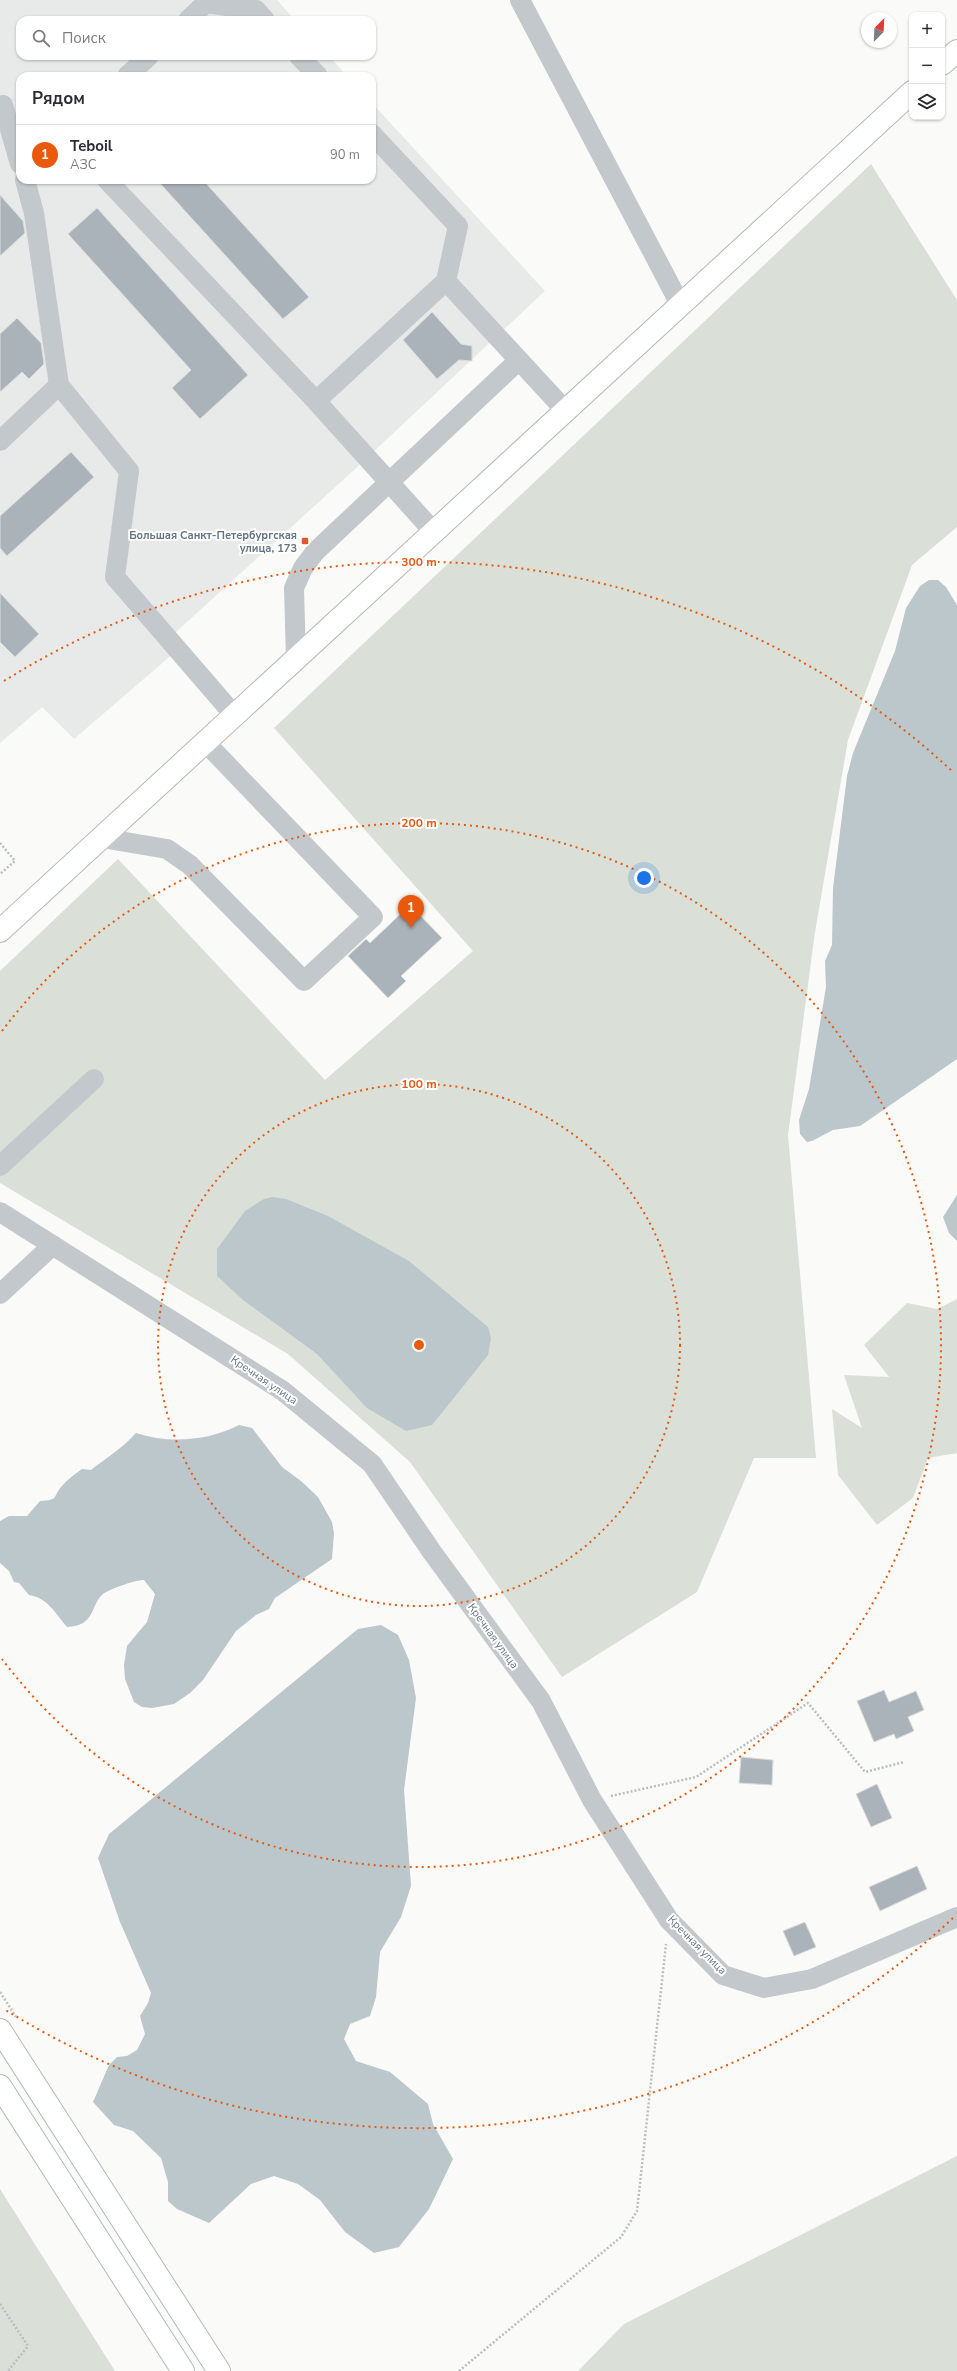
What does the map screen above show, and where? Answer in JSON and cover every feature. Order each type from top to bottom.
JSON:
[{"type":"main road","points":[[945,61],[957,51]]},
{"type":"main road","points":[[0,931],[909,95]]},
{"type":"main road","points":[[0,2030],[219,2371]]},
{"type":"main road","points":[[0,2086],[183,2371]]},
{"type":"street","points":[[520,0],[681,306]]},
{"type":"street","points":[[192,16],[206,4],[256,10],[261,16]]},
{"type":"street","points":[[131,72],[145,60]]},
{"type":"street","points":[[303,60],[314,72]]},
{"type":"street","points":[[3,105],[16,150]]},
{"type":"street","points":[[316,401],[446,281],[458,226],[376,138]]},
{"type":"street","points":[[26,184],[34,213],[59,385],[129,471],[115,577],[235,716]]},
{"type":"street","points":[[111,184],[316,401],[434,532]]},
{"type":"street","points":[[446,281],[565,410]]},
{"type":"street","points":[[296,660],[294,588],[302,568],[315,552],[519,360]]},
{"type":"street","points":[[0,441],[59,385]]},
{"type":"street","points":[[102,838],[167,850],[190,866],[304,981],[373,917],[206,743]]},
{"type":"street","points":[[0,1166],[94,1079]]},
{"type":"street","name":"Кречная улица","points":[[0,1212],[283,1391],[372,1464],[432,1552],[541,1701],[592,1800],[669,1920],[723,1974],[764,1988],[812,1979],[957,1916]]},
{"type":"street","points":[[0,1294],[53,1246]]},
{"type":"path","points":[[0,843],[15,861],[0,874]]},
{"type":"path","points":[[592,1800],[696,1777],[808,1703],[865,1772],[904,1762]]},
{"type":"path","points":[[459,2371],[621,2237],[638,2211],[669,1920]]},
{"type":"path","points":[[0,2304],[28,2346],[8,2371]]},
{"type":"shaded area","points":[[0,0],[277,0],[291,16],[16,16],[16,60],[333,60],[343,72],[16,72],[16,184],[376,184],[376,107],[545,291],[354,470],[165,642],[174,653],[74,739],[42,707],[0,743]]},
{"type":"shaded area","points":[[871,164],[957,300],[957,527],[912,565],[848,740],[815,932],[788,1135],[816,1458],[754,1458],[697,1592],[562,1677],[410,1462],[288,1354],[0,1183],[0,971],[118,859],[325,1080],[473,951],[274,728]]},
{"type":"shaded area","points":[[929,580],[938,580],[946,587],[957,605],[957,1059],[860,1126],[833,1130],[807,1142],[800,1134],[799,1120],[809,1089],[826,987],[825,961],[832,945],[833,888],[847,776],[853,753],[895,651],[906,608],[920,586]]},
{"type":"shaded area","points":[[957,1195],[957,1241],[949,1233],[943,1217]]},
{"type":"shaded area","points":[[272,1197],[286,1199],[328,1216],[409,1261],[488,1327],[491,1338],[488,1355],[432,1425],[406,1431],[367,1408],[317,1354],[243,1300],[217,1276],[217,1249],[245,1211],[264,1199]]},
{"type":"shaded area","points":[[957,1299],[957,1453],[928,1458],[913,1498],[877,1525],[838,1475],[832,1409],[862,1428],[844,1375],[889,1377],[864,1345],[907,1303],[937,1309]]},
{"type":"shaded area","points":[[239,1425],[252,1428],[282,1467],[301,1481],[318,1497],[332,1522],[334,1533],[332,1559],[275,1598],[269,1609],[256,1615],[236,1631],[203,1680],[190,1693],[174,1704],[152,1708],[142,1707],[134,1702],[125,1679],[124,1665],[127,1646],[147,1622],[155,1594],[144,1580],[135,1581],[117,1587],[103,1594],[88,1619],[83,1623],[76,1626],[67,1627],[46,1603],[41,1599],[29,1595],[19,1583],[14,1582],[9,1571],[0,1563],[0,1521],[9,1516],[27,1516],[40,1501],[53,1499],[62,1486],[74,1475],[82,1469],[91,1470],[120,1448],[136,1433],[162,1439],[188,1439],[214,1435]]},
{"type":"shaded area","points":[[381,1625],[398,1635],[409,1660],[416,1698],[404,1790],[411,1886],[401,1917],[380,1952],[376,1997],[370,2016],[350,2024],[344,2039],[356,2061],[390,2072],[428,2104],[433,2124],[453,2159],[429,2209],[399,2247],[374,2253],[345,2232],[320,2200],[298,2184],[274,2176],[251,2184],[209,2223],[177,2209],[168,2201],[168,2182],[161,2158],[133,2131],[114,2125],[93,2102],[109,2065],[117,2057],[127,2056],[137,2050],[145,2034],[140,2016],[148,2003],[151,1993],[120,1922],[98,1858],[109,1834],[358,1629]]},
{"type":"shaded area","points":[[957,2156],[957,2371],[578,2371],[624,2324]]},
{"type":"shaded area","points":[[0,2189],[115,2371],[0,2371]]},
{"type":"building","points":[[161,184],[207,184],[309,297],[283,319]]},
{"type":"building","points":[[0,195],[23,221],[25,233],[0,256]]},
{"type":"building","points":[[97,208],[248,375],[200,419],[172,388],[191,370],[68,234]]},
{"type":"building","points":[[432,312],[461,344],[472,346],[472,361],[459,360],[437,379],[403,340]]},
{"type":"building","points":[[17,318],[41,343],[44,364],[29,379],[22,372],[0,392],[0,334]]},
{"type":"building","points":[[71,452],[94,477],[7,556],[0,548],[0,516]]},
{"type":"building","points":[[0,593],[39,634],[15,657],[0,642]]},
{"type":"building","points":[[410,905],[442,938],[401,976],[406,981],[388,998],[348,956],[366,939],[370,943]]},
{"type":"building","points":[[884,1690],[889,1702],[916,1691],[924,1710],[908,1717],[914,1731],[896,1739],[894,1734],[874,1742],[857,1701]]},
{"type":"building","points":[[741,1757],[773,1760],[772,1785],[739,1783]]},
{"type":"building","points":[[877,1784],[892,1818],[871,1827],[856,1794]]},
{"type":"building","points":[[917,1866],[927,1889],[880,1911],[869,1887]]},
{"type":"building","points":[[805,1922],[816,1947],[794,1956],[783,1931]]},
{"type":"place","name":"Большая Санкт-Петербургская улица, 173","points":[[305,541]]},
{"type":"place","name":"Teboil","points":[[411,928]]}]
